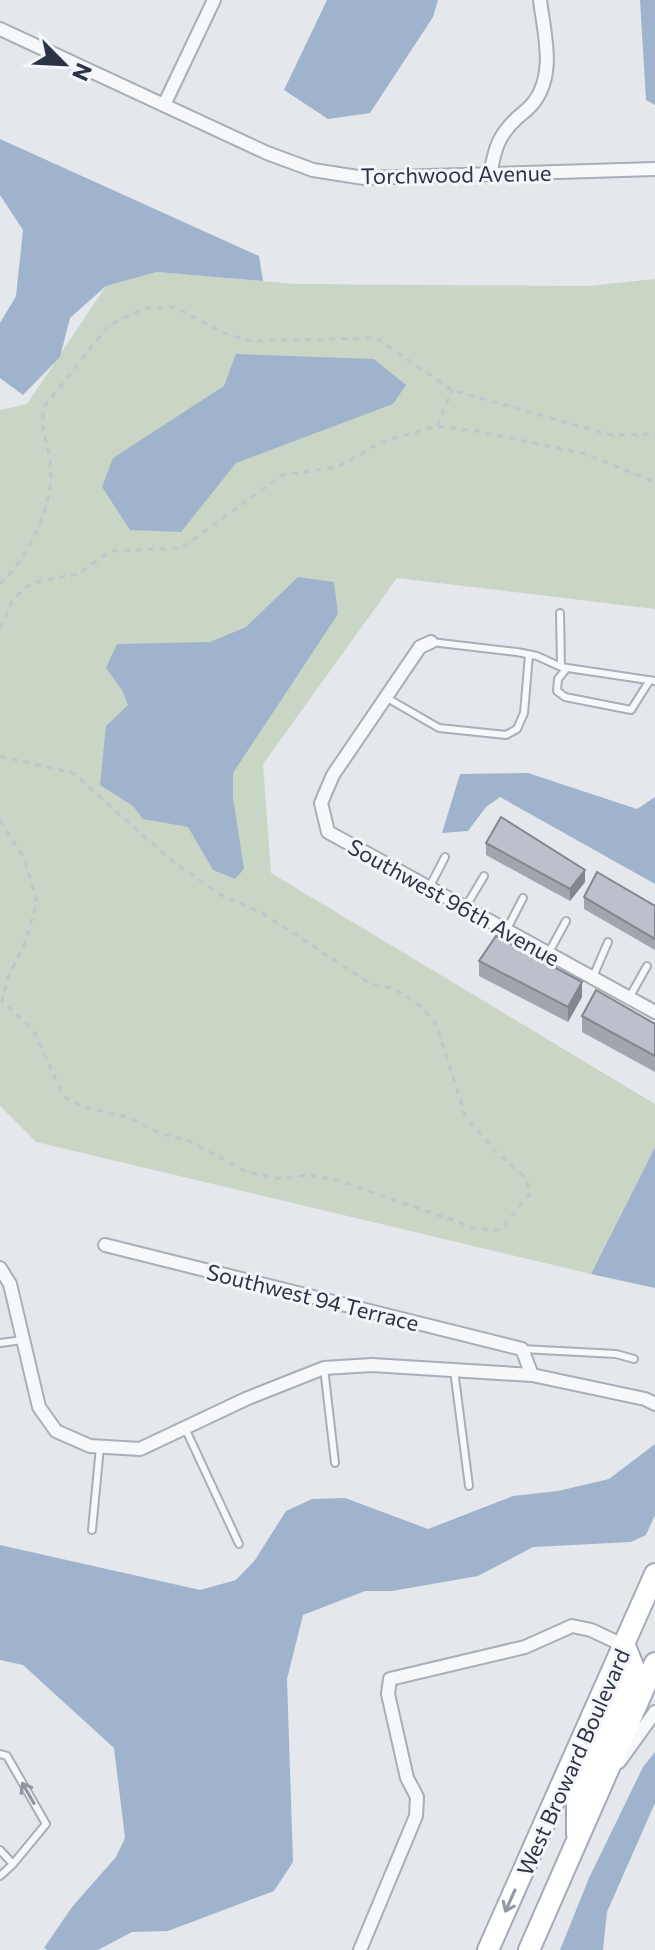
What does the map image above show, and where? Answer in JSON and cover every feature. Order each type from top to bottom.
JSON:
[{"type":"main road","name":"West Broward Boulevard","points":[[488,1950],[655,1574]]},
{"type":"main road","points":[[577,1842],[577,1799],[634,1668],[625,1646]]},
{"type":"main road","name":"West Broward Boulevard","points":[[529,1950],[655,1663]]},
{"type":"street","points":[[164,105],[214,0]]},
{"type":"street","points":[[490,174],[496,144],[512,122],[535,102],[545,78],[548,54],[540,0]]},
{"type":"street","name":"Torchwood Avenue","points":[[0,29],[267,153],[313,170],[364,178],[655,169]]},
{"type":"street","name":"Southwest 96th Avenue","points":[[431,642],[420,647],[333,775],[321,803],[328,832],[655,1012]]},
{"type":"street","name":"Southwest 94 Terrace","points":[[105,1245],[522,1349]]},
{"type":"street","points":[[0,1268],[10,1284],[39,1407],[56,1431],[90,1446],[140,1449],[248,1398],[324,1368],[372,1365],[532,1375],[645,1399],[655,1404]]},
{"type":"street","points":[[522,1349],[532,1375]]},
{"type":"street","points":[[360,1950],[416,1816],[417,1797],[407,1778],[388,1694],[390,1679],[525,1647],[572,1626],[591,1630],[625,1646]]},
{"type":"street","points":[[599,1791],[655,1712]]},
{"type":"lane","points":[[431,642],[529,655],[564,668],[653,681],[631,710],[565,697],[557,691],[558,679],[564,668],[560,613]]},
{"type":"lane","points":[[385,697],[439,728],[506,735],[517,729],[524,713],[529,655]]},
{"type":"lane","points":[[429,888],[445,857]]},
{"type":"lane","points":[[465,908],[484,876]]},
{"type":"lane","points":[[506,931],[523,898]]},
{"type":"lane","points":[[548,954],[566,921]]},
{"type":"lane","points":[[592,979],[608,942]]},
{"type":"lane","points":[[629,998],[647,966]]},
{"type":"lane","points":[[0,1343],[23,1340]]},
{"type":"lane","name":"Southwest 94 Terrace","points":[[522,1349],[616,1354],[634,1359]]},
{"type":"lane","points":[[324,1368],[335,1463]]},
{"type":"lane","points":[[454,1370],[469,1486]]},
{"type":"lane","points":[[185,1428],[239,1544]]},
{"type":"lane","points":[[92,1530],[100,1447]]},
{"type":"lane","points":[[0,1754],[7,1756],[46,1824],[0,1876]]},
{"type":"lane","points":[[0,1850],[13,1864]]},
{"type":"path","points":[[0,584],[34,536],[46,504],[51,464],[41,418],[45,406],[109,325],[145,308],[175,307],[221,332],[250,341],[376,338],[452,390],[611,435],[655,434]]},
{"type":"path","points":[[437,426],[452,390]]},
{"type":"path","points":[[0,628],[13,600],[26,587],[40,581],[78,574],[111,551],[182,548],[282,475],[338,467],[381,442],[437,426],[483,432],[585,454],[655,482]]},
{"type":"path","points":[[0,756],[73,773],[171,860],[221,895],[262,913],[371,984],[395,989],[420,1006],[436,1024],[466,1118],[496,1152],[526,1178],[530,1194],[500,1230],[478,1229],[337,1180],[307,1175],[281,1179],[247,1172],[189,1141],[162,1134],[127,1117],[84,1107],[63,1096],[34,1031],[2,1001],[8,977],[23,948],[37,903],[25,860],[0,820]]},
{"type":"green space","points":[[157,272],[295,284],[588,286],[655,279],[655,609],[397,578],[263,764],[271,873],[655,1104],[655,1147],[591,1274],[36,1142],[0,1106],[0,410],[27,404],[106,286]]},
{"type":"water","points":[[327,0],[438,0],[433,17],[370,113],[328,119],[284,90]]},
{"type":"water","points":[[640,0],[655,0],[655,105],[646,100]]},
{"type":"water","points":[[0,139],[259,256],[263,281],[157,272],[106,286],[70,318],[60,357],[23,395],[0,378],[0,323],[16,296],[23,230],[0,195]]},
{"type":"water","points":[[236,354],[374,359],[406,385],[393,404],[236,463],[181,532],[130,530],[102,487],[113,458],[224,386]]},
{"type":"water","points":[[298,577],[334,582],[338,614],[233,773],[233,797],[244,869],[235,879],[213,870],[188,827],[143,819],[133,806],[100,785],[106,726],[128,705],[122,690],[106,668],[117,644],[210,642],[246,627]]},
{"type":"water","points":[[528,773],[637,809],[655,797],[655,884],[500,797],[486,807],[468,831],[442,833],[460,774]]},
{"type":"water","points":[[655,1147],[655,1288],[591,1274]]},
{"type":"water","points":[[655,1444],[655,1515],[646,1535],[631,1542],[533,1547],[478,1576],[392,1591],[365,1591],[303,1615],[287,1679],[293,1862],[274,1891],[168,1931],[132,1932],[98,1950],[44,1948],[72,1907],[116,1857],[125,1838],[114,1748],[23,1665],[0,1660],[0,1545],[200,1590],[236,1580],[255,1560],[286,1511],[312,1499],[345,1498],[428,1529],[513,1496],[558,1491],[609,1479]]},
{"type":"water","points":[[655,1752],[655,1803],[607,1912],[603,1950],[560,1950],[589,1878],[643,1767]]},
{"type":"building","points":[[501,817],[585,870],[570,889],[486,843]]},
{"type":"building","points":[[597,872],[655,906],[655,939],[584,897]]},
{"type":"building","points":[[496,936],[582,982],[568,1007],[479,961]]},
{"type":"building","points":[[596,990],[655,1024],[655,1056],[582,1016]]}]
